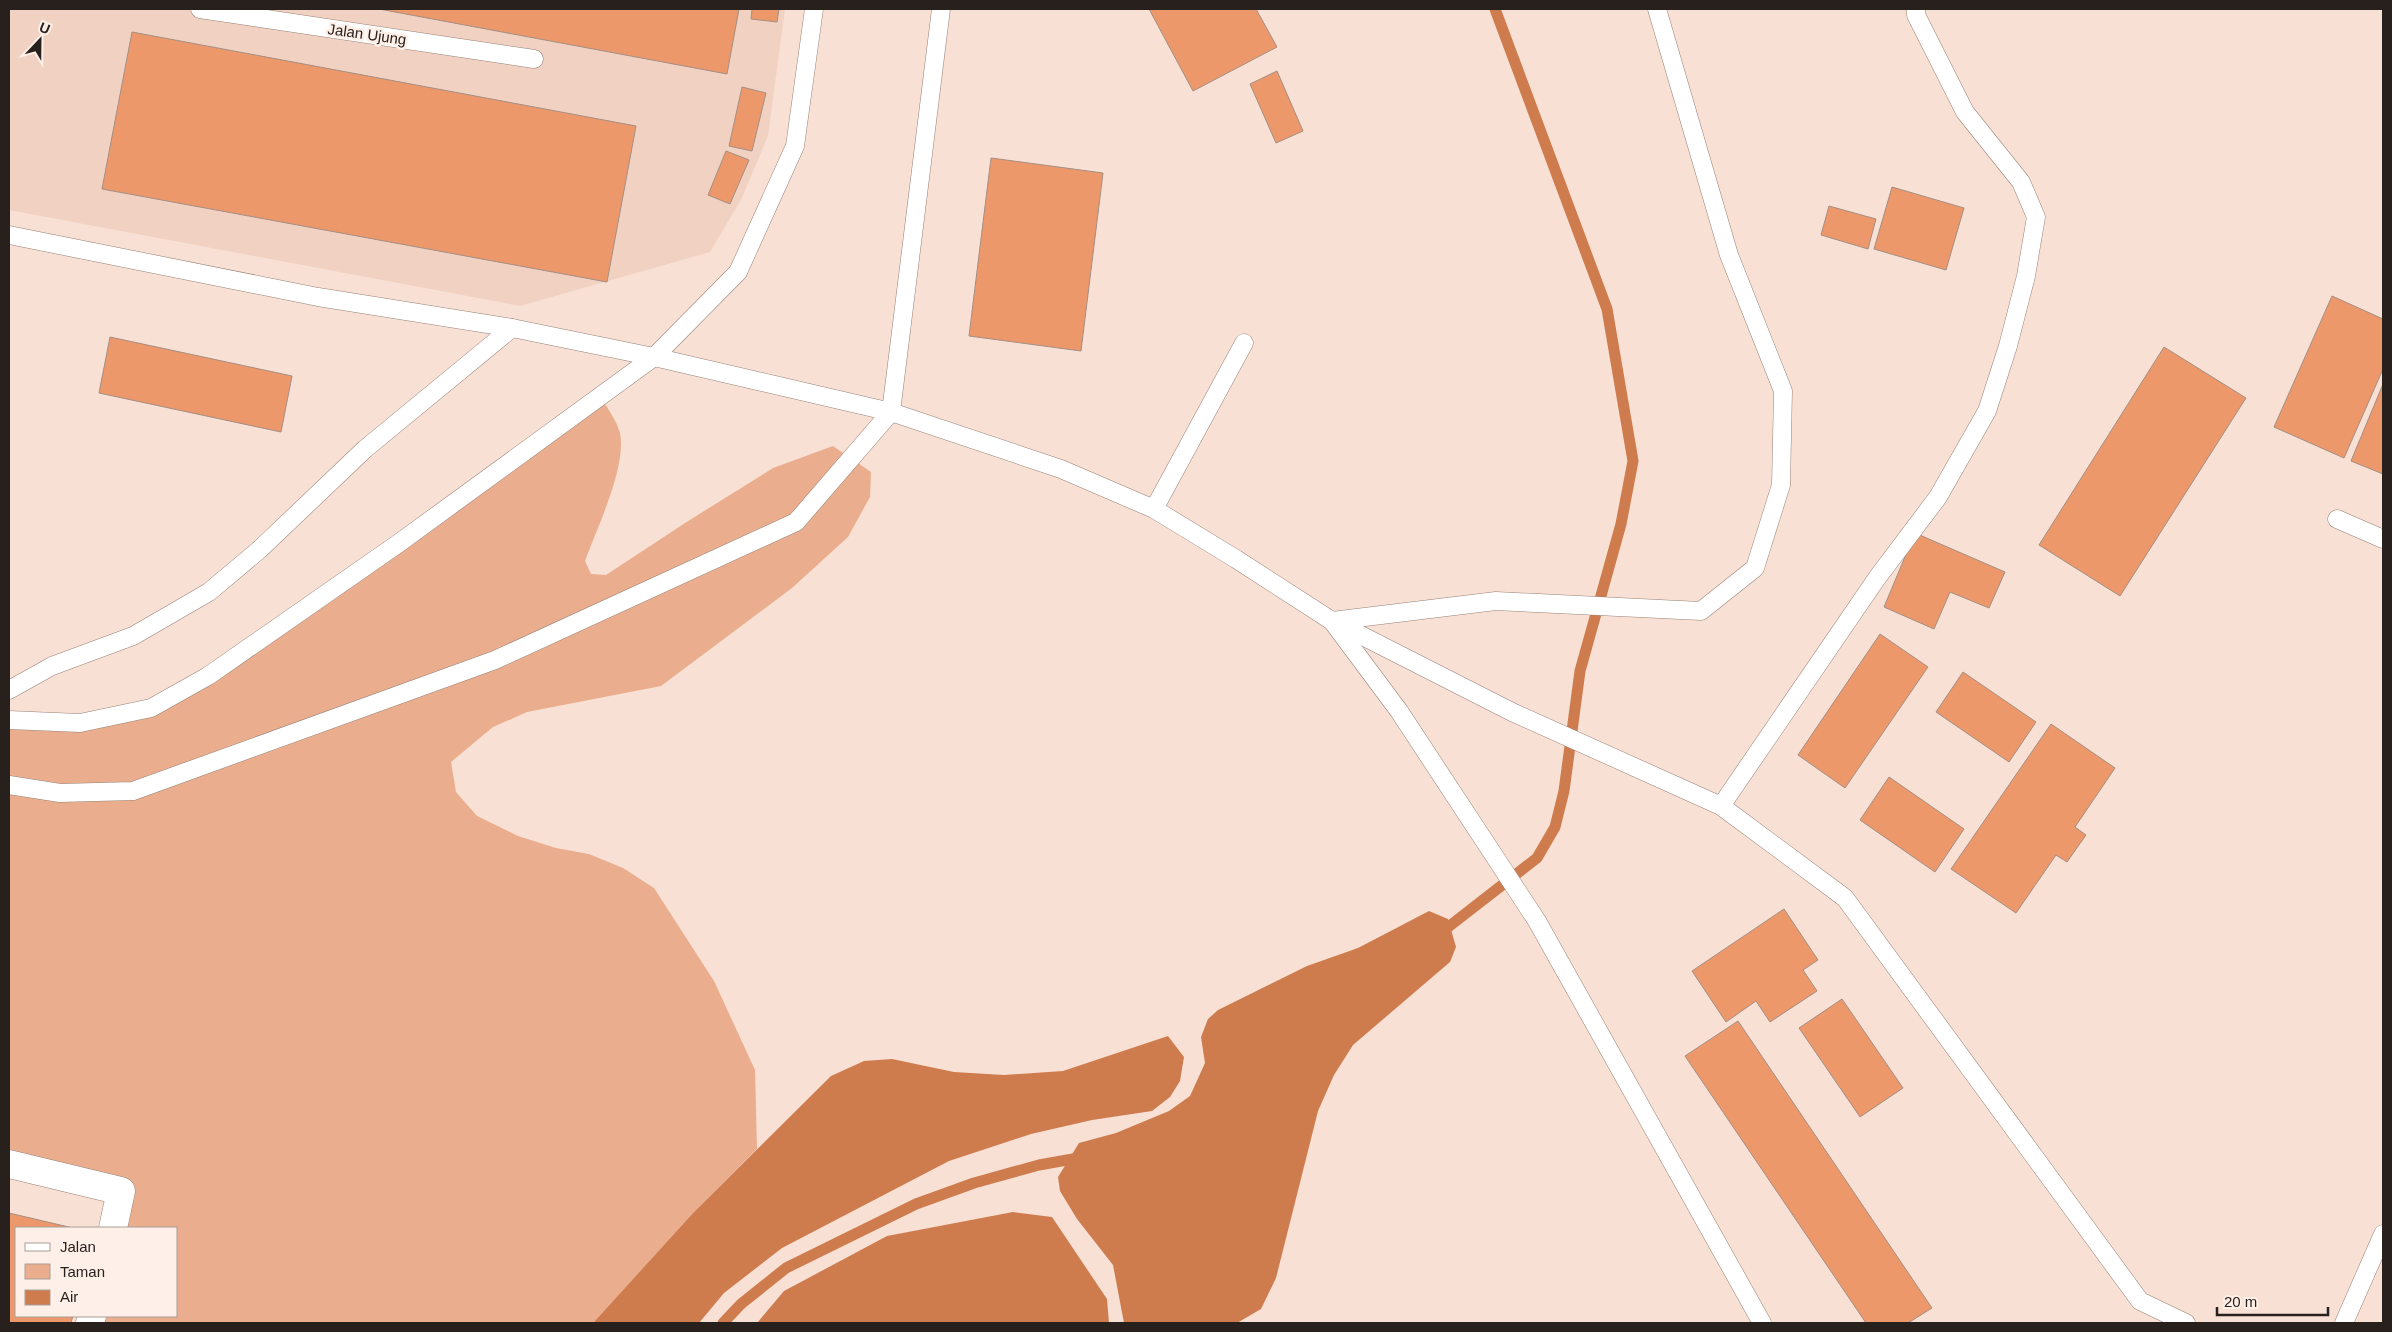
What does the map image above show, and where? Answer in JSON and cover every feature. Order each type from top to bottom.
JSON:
[{"type":"street","points":[[9,1164],[121,1191],[113,1227]]},
{"type":"lane","name":"Jalan Ujung","points":[[200,9],[534,58]]},
{"type":"lane","points":[[9,720],[80,723],[151,708],[208,676],[399,543],[654,357],[738,272],[795,146],[814,9]]},
{"type":"lane","points":[[9,784],[60,793],[133,791],[494,660],[796,522],[891,412],[941,9]]},
{"type":"lane","points":[[1332,621],[1496,601],[1701,611],[1755,568],[1781,486],[1783,391],[1729,255],[1657,9]]},
{"type":"lane","points":[[1721,806],[1877,578],[1938,497],[1986,411],[2008,346],[2024,285],[2036,217],[2022,182],[1965,112],[1916,15],[1916,9]]},
{"type":"lane","points":[[9,235],[318,297],[512,328],[654,357],[891,412],[1061,469],[1154,509],[1332,621],[1512,712],[1721,806],[1844,898],[2140,1301],[2186,1323]]},
{"type":"lane","points":[[9,690],[52,666],[134,636],[209,592],[259,550],[365,449],[512,328]]},
{"type":"lane","points":[[1154,509],[1244,343]]},
{"type":"lane","points":[[2337,519],[2383,539]]},
{"type":"lane","points":[[1332,621],[1399,711],[1537,921],[1762,1323]]},
{"type":"lane","points":[[2344,1323],[2383,1234]]},
{"type":"shaded area","points":[[9,9],[785,9],[768,136],[742,198],[710,252],[520,306],[9,210]]},
{"type":"green space","points":[[600,396],[619,428],[621,447],[610,497],[585,561],[591,574],[606,575],[773,468],[833,446],[871,472],[870,497],[848,537],[792,588],[661,686],[527,712],[493,727],[451,762],[456,792],[477,816],[518,836],[556,848],[589,854],[623,868],[654,888],[714,981],[755,1070],[757,1149],[693,1213],[593,1323],[90,1323],[92,1317],[178,1317],[178,1227],[113,1227],[121,1192],[9,1164],[9,720],[151,708]]},
{"type":"water","points":[[1429,911],[1448,919],[1456,947],[1450,962],[1353,1045],[1334,1075],[1318,1111],[1276,1278],[1261,1309],[1237,1323],[1124,1323],[1113,1265],[1077,1219],[1060,1191],[1058,1177],[1079,1143],[1116,1133],[1169,1111],[1190,1096],[1205,1063],[1201,1037],[1208,1019],[1218,1010],[1307,966],[1358,948]]},
{"type":"water","points":[[1168,1036],[1184,1057],[1180,1081],[1170,1097],[1152,1111],[1092,1120],[1031,1134],[949,1161],[782,1248],[724,1293],[699,1323],[593,1323],[693,1213],[831,1076],[864,1061],[892,1059],[954,1072],[1004,1075],[1063,1071]]},
{"type":"water","points":[[1013,1212],[1052,1217],[1107,1299],[1109,1323],[757,1323],[784,1291],[887,1236]]},
{"type":"building","points":[[379,9],[739,9],[727,74]]},
{"type":"building","points":[[752,9],[779,9],[777,22],[751,19]]},
{"type":"building","points":[[1149,9],[1256,9],[1277,47],[1193,91]]},
{"type":"building","points":[[132,32],[636,126],[607,282],[102,189]]},
{"type":"building","points":[[1277,71],[1303,131],[1276,143],[1250,84]]},
{"type":"building","points":[[742,87],[766,93],[752,151],[729,146]]},
{"type":"building","points":[[726,151],[749,160],[730,204],[708,195]]},
{"type":"building","points":[[991,158],[1103,173],[1081,351],[969,336]]},
{"type":"building","points":[[1892,187],[1964,208],[1946,270],[1874,249]]},
{"type":"building","points":[[1829,206],[1876,219],[1868,249],[1821,235]]},
{"type":"building","points":[[2332,296],[2383,319],[2383,369],[2344,458],[2274,427]]},
{"type":"building","points":[[110,337],[292,376],[281,432],[99,393]]},
{"type":"building","points":[[2164,347],[2246,398],[2120,596],[2039,545]]},
{"type":"building","points":[[2383,384],[2383,474],[2351,461]]},
{"type":"building","points":[[1915,533],[2005,572],[1989,608],[1950,592],[1934,629],[1884,607]]},
{"type":"building","points":[[1880,634],[1928,667],[1845,788],[1798,755]]},
{"type":"building","points":[[1963,672],[2036,722],[2009,762],[1936,712]]},
{"type":"building","points":[[2051,724],[2115,768],[2075,827],[2086,835],[2067,862],[2056,855],[2016,913],[1951,869]]},
{"type":"building","points":[[1889,777],[1964,829],[1935,872],[1860,820]]},
{"type":"building","points":[[1784,909],[1818,960],[1803,970],[1817,991],[1770,1022],[1756,1001],[1726,1022],[1692,971]]},
{"type":"building","points":[[1842,999],[1903,1088],[1860,1117],[1799,1028]]},
{"type":"building","points":[[1738,1021],[1932,1308],[1908,1323],[1866,1323],[1685,1056]]},
{"type":"building","points":[[9,1213],[69,1227],[15,1227],[15,1317],[73,1317],[71,1323],[9,1323]]},
{"type":"waterway","points":[[1438,935],[1537,858],[1555,827],[1564,791],[1580,671],[1621,524],[1633,461],[1607,309],[1495,9]]},
{"type":"waterway","points":[[723,1323],[741,1304],[786,1268],[916,1204],[974,1183],[1039,1165],[1084,1157]]}]
